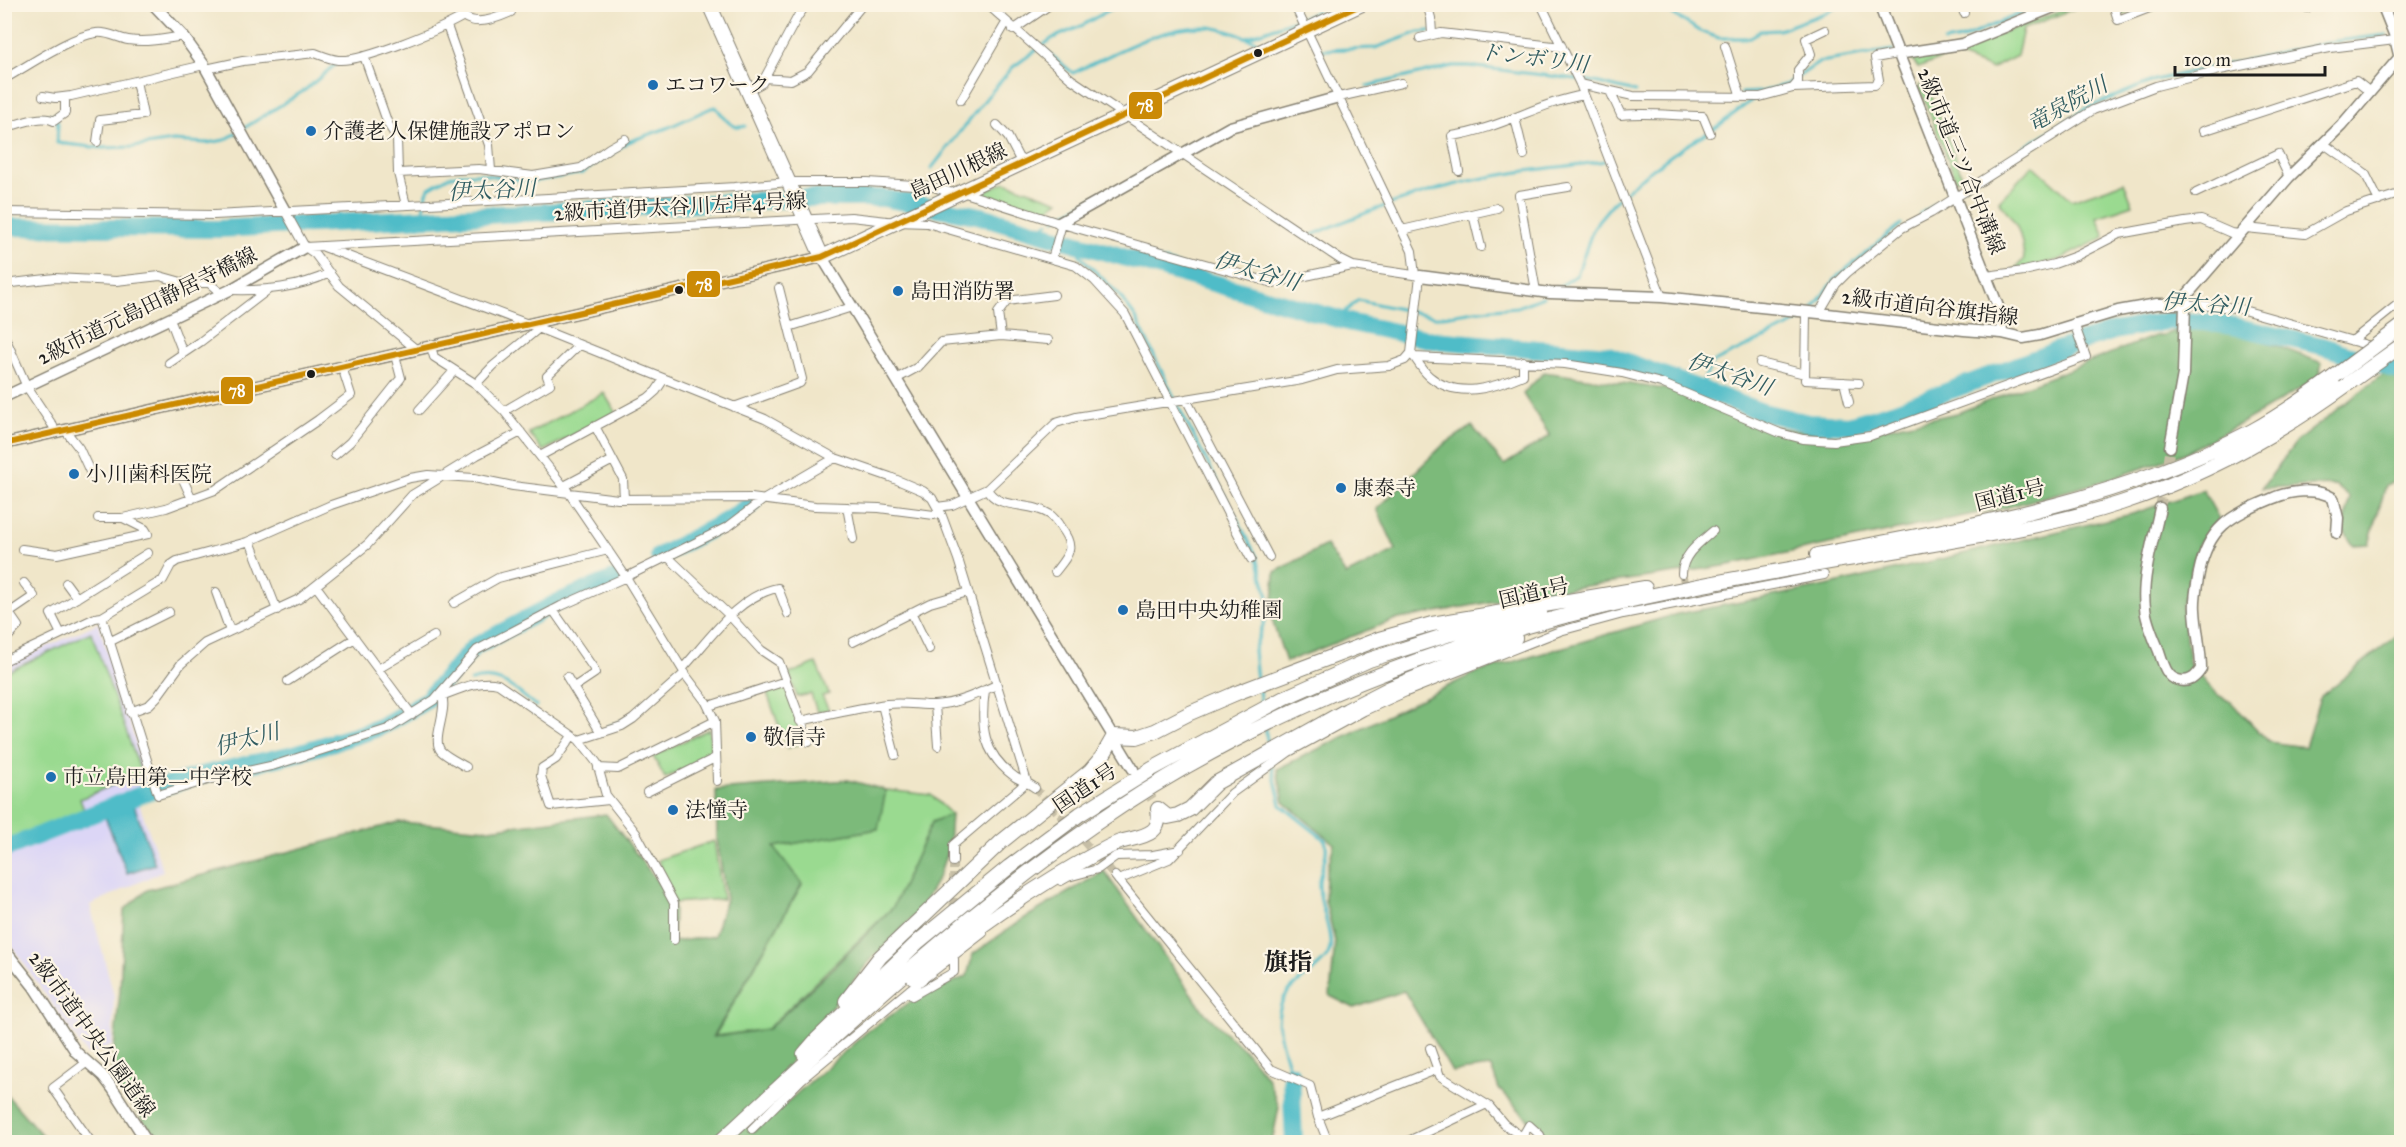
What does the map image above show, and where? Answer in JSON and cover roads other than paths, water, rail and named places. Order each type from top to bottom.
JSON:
[{"type":"main road","name":"島田川根線","points":[[822,257],[1126,115],[1304,26],[1362,4]]},
{"type":"main road","points":[[711,5],[822,257]]},
{"type":"main road","name":"国道1号","points":[[720,1143],[773,1093],[919,941],[1009,867],[1080,814],[1152,769],[1286,697],[1369,660],[1447,635],[1645,588],[1984,524],[2144,479],[2197,457],[2252,430],[2297,404],[2402,326]]},
{"type":"main road","name":"国道1号","points":[[823,1040],[990,901],[1094,824],[1198,761],[1262,727],[1377,677],[1510,631],[1589,610],[1691,587],[1989,536],[2061,521],[2125,501],[2186,478],[2276,433],[2402,345]]},
{"type":"main road","points":[[823,1040],[880,957],[1001,842],[1090,771],[1102,758],[1114,736],[1137,737],[1155,731],[1239,692],[1379,639],[1432,624],[1645,588]]},
{"type":"main road","points":[[823,1040],[1016,900],[1117,843],[1151,833],[1158,826],[1160,819],[1155,804],[1168,817],[1178,815],[1190,809],[1216,783],[1390,688],[1589,610]]},
{"type":"street","points":[[153,4],[183,36],[205,67],[304,246],[315,254],[339,286],[417,350]]},
{"type":"street","points":[[455,4],[462,17],[475,22],[511,12]]},
{"type":"street","points":[[748,91],[762,82],[807,4]]},
{"type":"street","points":[[764,78],[791,80],[808,71],[863,4]]},
{"type":"street","points":[[987,4],[1071,79],[1353,266]]},
{"type":"street","points":[[961,100],[1009,26],[1051,4]]},
{"type":"street","points":[[1427,4],[1432,34]]},
{"type":"street","points":[[1541,4],[1580,84],[1662,297]]},
{"type":"street","points":[[1880,7],[1894,4]]},
{"type":"street","points":[[1580,84],[1633,96],[1741,97],[1760,97],[1793,88],[1875,86],[1879,80],[1875,58],[1963,44],[2061,4]]},
{"type":"street","points":[[2113,4],[2118,20],[2160,4]]},
{"type":"street","points":[[2170,447],[2183,374],[2187,295],[2289,177],[2324,144],[2400,62],[2398,43],[2382,4]]},
{"type":"street","name":"2級市道三ツ合中溝線","points":[[1880,7],[2001,314],[2002,333]]},
{"type":"street","points":[[4,661],[95,618],[102,617],[163,580],[171,565],[177,561],[250,541],[331,504],[410,478],[445,475],[624,499],[763,500],[815,506],[879,508],[934,515],[939,510],[987,489],[1056,423],[1076,417],[1302,380],[1337,370],[1399,364],[1412,353],[1418,275],[1414,258],[1295,8]]},
{"type":"street","points":[[43,96],[65,97],[243,61],[315,53],[338,60],[364,56],[447,26],[462,17]]},
{"type":"street","points":[[447,26],[489,145],[491,170]]},
{"type":"street","points":[[1793,88],[1798,82],[1798,70],[1811,54],[1806,39],[1825,30]]},
{"type":"street","points":[[4,79],[78,39],[94,33],[104,32],[128,40],[148,42],[183,36]]},
{"type":"street","points":[[1420,38],[1442,33],[1562,47]]},
{"type":"street","points":[[1819,313],[1836,284],[1902,228],[1931,213],[2093,110],[2156,86],[2220,70],[2330,48],[2398,43]]},
{"type":"street","points":[[1725,46],[1741,97]]},
{"type":"street","points":[[364,56],[388,124],[398,138],[398,173],[406,205]]},
{"type":"street","points":[[97,142],[100,120],[143,115],[136,81]]},
{"type":"street","points":[[2203,131],[2356,81],[2370,92]]},
{"type":"street","points":[[1052,259],[1061,224],[1230,127],[1339,97],[1401,83]]},
{"type":"street","points":[[1610,91],[1621,115],[1643,112],[1664,116],[1703,116],[1710,133]]},
{"type":"street","points":[[1459,171],[1452,136],[1475,132],[1560,99],[1584,95]]},
{"type":"street","points":[[4,128],[34,120],[49,118],[54,120],[64,113],[65,97]]},
{"type":"street","points":[[1515,118],[1524,155]]},
{"type":"street","points":[[997,124],[1008,137],[1022,164]]},
{"type":"street","points":[[398,173],[452,169],[491,170],[533,176],[581,168],[625,139]]},
{"type":"street","points":[[2324,144],[2365,173],[2379,201]]},
{"type":"street","points":[[2196,193],[2278,154],[2289,177]]},
{"type":"street","points":[[4,212],[214,215],[286,213],[789,184],[867,182],[930,186],[1273,283],[1353,266],[1418,275]]},
{"type":"street","points":[[1536,291],[1518,195],[1568,187]]},
{"type":"street","points":[[1986,276],[2024,272],[2054,264],[2076,256],[2119,234],[2200,220],[2231,233],[2243,231],[2305,234],[2346,212],[2402,193]]},
{"type":"street","points":[[1402,230],[1497,208]]},
{"type":"street","points":[[1473,214],[1481,247]]},
{"type":"street","name":"2級市道伊太谷川左岸4号線","points":[[304,246],[851,217],[927,223],[1076,266],[1092,278],[1125,314],[1251,559]]},
{"type":"street","name":"2級市道元島田静居寺橋線","points":[[4,397],[226,292],[304,246]]},
{"type":"street","points":[[321,246],[765,419],[835,458],[923,491],[932,498],[939,510],[968,592],[1027,782]]},
{"type":"street","points":[[4,444],[417,350],[533,327],[822,257],[1133,769]]},
{"type":"street","points":[[4,284],[56,278],[116,282],[160,276],[185,283],[209,283],[226,292],[307,284],[330,273]]},
{"type":"street","name":"2級市道向谷旗指線","points":[[1418,275],[1536,291],[1662,297],[1819,313],[2002,333],[2023,338],[2075,325],[2118,310],[2157,304],[2185,307]]},
{"type":"street","points":[[734,407],[800,383],[802,379],[779,288]]},
{"type":"street","points":[[169,363],[269,289]]},
{"type":"street","points":[[1001,336],[998,313],[1006,301],[1054,295]]},
{"type":"street","points":[[2352,341],[2402,301]]},
{"type":"street","points":[[789,327],[852,307]]},
{"type":"street","points":[[2185,307],[2236,308],[2402,356]]},
{"type":"street","points":[[1806,312],[1805,380],[1859,383]]},
{"type":"street","points":[[170,319],[183,353]]},
{"type":"street","points":[[1412,353],[1565,364],[1632,375],[1661,383],[1780,433],[1803,439],[1834,441],[1870,436],[2086,357],[2075,325]]},
{"type":"street","points":[[476,384],[533,327]]},
{"type":"street","points":[[4,335],[27,387],[53,426]]},
{"type":"street","points":[[896,379],[918,366],[941,342],[1001,336],[1048,340]]},
{"type":"street","points":[[504,411],[550,384],[548,376],[579,345]]},
{"type":"street","points":[[431,347],[434,357],[476,384],[504,411],[567,490],[608,550],[709,706],[715,721],[717,781]]},
{"type":"street","points":[[1412,353],[1430,376],[1442,385],[1475,390],[1495,387],[1522,375],[1522,361]]},
{"type":"street","points":[[335,455],[350,442],[401,378],[395,355]]},
{"type":"street","points":[[1760,363],[1805,374]]},
{"type":"street","points":[[98,518],[123,518],[166,508],[215,489],[318,420],[351,395],[342,367]]},
{"type":"street","points":[[419,410],[454,371]]},
{"type":"street","points":[[540,456],[648,398],[664,379]]},
{"type":"street","points":[[1844,382],[1849,402]]},
{"type":"street","points":[[1186,399],[1269,556]]},
{"type":"street","points":[[595,426],[623,479],[624,499]]},
{"type":"street","points":[[65,430],[79,448],[92,474]]},
{"type":"street","points":[[130,712],[149,705],[157,698],[190,654],[205,643],[299,599],[368,544],[412,495],[477,455],[521,432]]},
{"type":"street","points":[[440,696],[477,650],[553,610],[626,578],[729,526],[763,500],[835,458]]},
{"type":"street","points":[[567,490],[613,460]]},
{"type":"street","points":[[181,475],[192,498]]},
{"type":"street","points":[[987,489],[990,495],[998,501],[1036,507],[1051,515],[1069,539],[1071,547],[1055,572]]},
{"type":"street","points":[[2160,508],[2146,580],[2145,610],[2166,670],[2172,679],[2182,682],[2191,680],[2201,669],[2195,594],[2204,552],[2211,538],[2221,526],[2282,494],[2320,493],[2333,498],[2336,505],[2337,533]]},
{"type":"street","points":[[847,507],[853,539]]},
{"type":"street","points":[[21,549],[57,554],[148,534],[145,529],[123,518]]},
{"type":"street","points":[[1682,574],[1682,565],[1687,556],[1713,531]]},
{"type":"street","points":[[250,541],[277,610]]},
{"type":"street","points":[[454,603],[498,578],[608,550]]},
{"type":"street","points":[[62,634],[51,614],[148,554]]},
{"type":"street","points":[[668,557],[730,616],[761,650],[779,662],[809,742]]},
{"type":"street","points":[[1328,1143],[1310,1086],[1271,1069],[1117,878],[1170,859],[1232,793],[1290,752],[1364,711],[1465,668],[1560,632],[1689,598],[1824,575]]},
{"type":"street","points":[[4,641],[18,626],[9,613],[34,596],[24,583]]},
{"type":"street","points":[[66,583],[77,598]]},
{"type":"street","points":[[316,586],[412,715]]},
{"type":"street","points":[[609,800],[551,806],[541,776],[542,768],[556,759],[575,738],[601,733],[633,719],[684,670],[730,616],[755,596],[778,588],[788,614]]},
{"type":"street","points":[[216,592],[230,631]]},
{"type":"street","points":[[853,642],[930,603],[968,592]]},
{"type":"street","points":[[553,610],[594,669],[594,673],[574,687]]},
{"type":"street","points":[[109,642],[169,612]]},
{"type":"street","points":[[911,612],[929,649]]},
{"type":"street","points":[[102,617],[130,712],[158,795],[211,779],[275,765],[370,736],[388,729],[440,696],[479,683],[498,684],[575,738],[588,750],[598,768],[606,795],[636,833],[674,903],[674,940]]},
{"type":"street","points":[[378,669],[434,636]]},
{"type":"street","points":[[288,681],[355,638]]},
{"type":"street","points":[[567,677],[601,733]]},
{"type":"street","points":[[709,706],[786,681]]},
{"type":"street","points":[[800,721],[901,702],[935,705],[970,698],[996,685]]},
{"type":"street","points":[[985,690],[982,712],[987,744],[1005,768],[1018,779],[1035,788]]},
{"type":"street","points":[[440,696],[445,704],[437,743],[441,751],[465,767]]},
{"type":"street","points":[[882,705],[895,755]]},
{"type":"street","points":[[935,705],[938,746]]},
{"type":"street","points":[[598,768],[618,769],[715,721]]},
{"type":"street","points":[[647,792],[716,758]]},
{"type":"street","points":[[953,862],[953,845],[1027,782]]},
{"type":"street","points":[[752,1129],[801,1080],[909,990],[1001,919],[1068,877],[1098,869],[1116,856],[1154,855],[1180,850]]},
{"type":"street","name":"2級市道中央公園道線","points":[[4,949],[20,967],[76,1052],[103,1076],[113,1089],[144,1142]]},
{"type":"street","points":[[909,990],[912,996],[954,972],[954,959]]},
{"type":"street","points":[[1430,1048],[1440,1076],[1490,1106],[1519,1140],[1529,1125],[1540,1135],[1543,1143]]},
{"type":"street","points":[[86,1063],[53,1088],[91,1143]]},
{"type":"street","points":[[1318,1117],[1438,1069]]},
{"type":"street","points":[[1406,1143],[1485,1105]]},
{"type":"water","points":[[134,805],[155,864],[127,873],[105,817]]},
{"type":"waterway","points":[[468,16],[484,4]]},
{"type":"waterway","points":[[931,169],[1013,67],[1053,38],[1079,27],[1120,4]]},
{"type":"waterway","points":[[1247,37],[1312,14],[1326,4]]},
{"type":"waterway","points":[[1655,4],[1702,32],[1719,38],[1750,38],[1760,31],[1779,30],[1828,12],[1841,4]]},
{"type":"waterway","name":"ドンボリ川","points":[[1944,42],[1961,39],[2043,4]]},
{"type":"waterway","points":[[1040,46],[1073,73],[1138,42],[1190,28],[1214,28],[1256,41]]},
{"type":"waterway","points":[[1321,50],[1375,48],[1419,32],[1430,31]]},
{"type":"waterway","name":"竜泉院川","points":[[1955,191],[2087,108],[2155,80],[2335,41],[2387,35]]},
{"type":"waterway","name":"ドンボリ川","points":[[1741,93],[1762,92],[1787,84],[1820,62],[1893,50]]},
{"type":"waterway","points":[[35,116],[53,115],[58,123],[57,143],[101,148],[133,147],[173,141],[207,143],[225,140],[305,90],[337,63]]},
{"type":"waterway","name":"ドンボリ川","points":[[1367,86],[1453,66],[1468,66],[1591,81],[1635,92]]},
{"type":"waterway","points":[[1556,289],[1577,275],[1592,232],[1613,203],[1673,154],[1718,126],[1753,99]]},
{"type":"waterway","points":[[422,218],[429,188],[448,177],[459,174],[481,174],[530,182],[582,173],[628,142],[716,107],[732,125],[745,126]]},
{"type":"waterway","points":[[1312,235],[1385,206],[1461,183],[1524,171],[1604,161]]},
{"type":"waterway","points":[[906,202],[917,188]]},
{"type":"waterway","name":"ドンボリ川","points":[[1055,219],[1102,193]]},
{"type":"waterway","name":"竜泉院川","points":[[1920,214],[1950,195]]},
{"type":"waterway","name":"伊太谷川","points":[[4,227],[218,229],[810,198],[883,198],[981,216],[1352,323],[1433,340],[1608,355],[1762,412],[1808,423],[1849,425],[1893,412],[2074,344],[2114,331],[2168,321],[2233,326],[2322,346],[2402,372]]},
{"type":"waterway","name":"ドンボリ川","points":[[1038,232],[1049,222]]},
{"type":"waterway","name":"竜泉院川","points":[[1813,308],[1838,276],[1901,224]]},
{"type":"waterway","points":[[1073,243],[1082,258],[1119,295],[1136,318],[1182,414],[1257,557],[1268,597],[1266,617],[1254,650],[1257,681]]},
{"type":"waterway","points":[[1337,319],[1358,300],[1437,317],[1517,307],[1543,297]]},
{"type":"waterway","name":"竜泉院川","points":[[1700,388],[1712,363],[1800,321]]},
{"type":"waterway","points":[[659,556],[726,521],[752,504]]},
{"type":"waterway","name":"伊太川","points":[[4,849],[161,787],[294,754],[384,725],[427,700],[474,647],[558,602],[616,578]]},
{"type":"waterway","points":[[471,681],[499,680],[536,706]]},
{"type":"waterway","points":[[1259,690],[1261,704]]},
{"type":"waterway","points":[[610,726],[624,721]]},
{"type":"waterway","points":[[1265,729],[1269,749]]},
{"type":"waterway","points":[[1272,767],[1281,805],[1325,840],[1326,846],[1319,892],[1329,934],[1329,952],[1311,973],[1289,991],[1279,1010],[1281,1043],[1291,1074]]},
{"type":"waterway","points":[[1291,1074],[1294,1142]]},
{"type":"tunnel","points":[[2160,508],[2170,447]]},
{"type":"tunnel","points":[[1682,574],[1688,596]]},
{"type":"tunnel","points":[[1135,772],[1152,799]]},
{"type":"tunnel","points":[[1035,788],[1115,876]]},
{"type":"tunnel","points":[[953,862],[954,934]]},
{"type":"place","name":"エコワーク","points":[[653,85]]},
{"type":"place","name":"介護老人保健施設アポロン","points":[[311,131]]},
{"type":"place","name":"島田消防署","points":[[898,291]]},
{"type":"place","name":"小川歯科医院","points":[[74,474]]},
{"type":"place","name":"康泰寺","points":[[1341,488]]},
{"type":"place","name":"島田中央幼稚園","points":[[1123,610]]},
{"type":"place","name":"敬信寺","points":[[751,737]]},
{"type":"place","name":"市立島田第二中学校","points":[[51,777]]},
{"type":"place","name":"法憧寺","points":[[673,810]]},
{"type":"district","name":"旗指","points":[[1288,962]]}]
